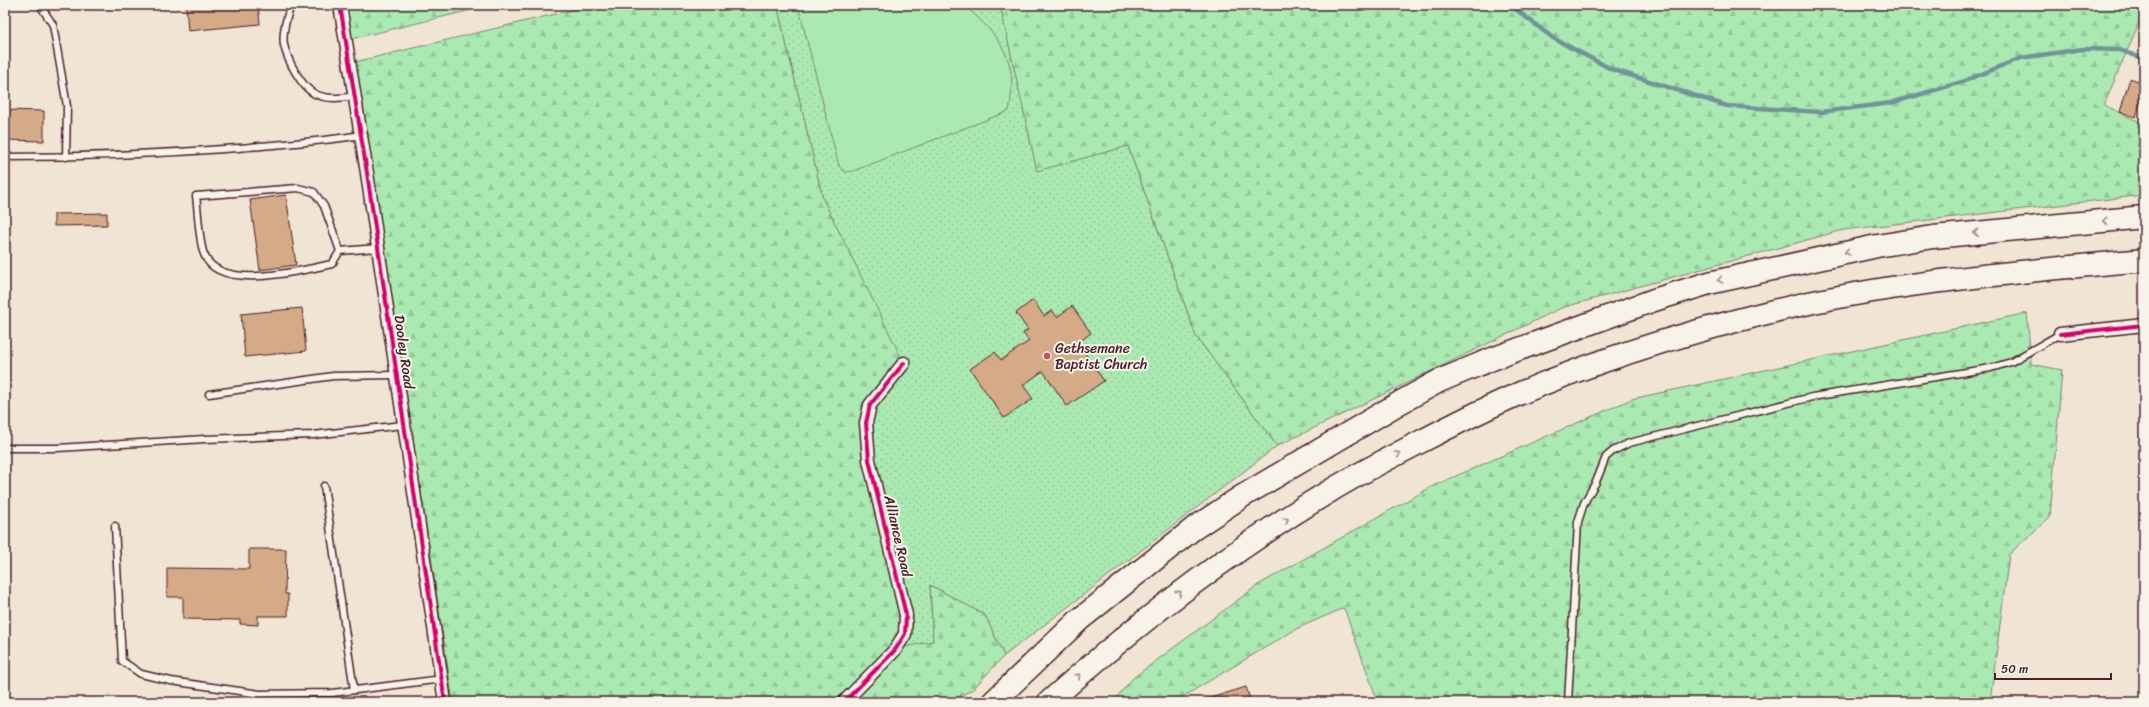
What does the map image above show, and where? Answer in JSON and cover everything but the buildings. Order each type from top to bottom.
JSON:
[{"type":"highway","points":[[993,702],[1079,620],[1193,529],[1241,497],[1401,402],[1439,382],[1492,358],[1654,300],[1709,283],[1869,248],[1934,237],[2144,217]]},
{"type":"highway","points":[[1049,702],[1098,658],[1199,578],[1331,490],[1470,416],[1509,398],[1617,357],[1685,335],[1768,312],[1838,298],[1923,284],[2023,271],[2144,260]]},
{"type":"street","name":"Dooley Road","points":[[340,5],[378,248],[445,702]]},
{"type":"street","points":[[2060,334],[2144,325]]},
{"type":"street","name":"Alliance Road","points":[[844,702],[896,650],[905,634],[906,615],[869,460],[866,423],[870,406],[904,363]]},
{"type":"lane","points":[[40,5],[52,25],[67,106],[66,157]]},
{"type":"lane","points":[[291,5],[287,14],[284,44],[300,81],[315,94],[335,99],[355,96]]},
{"type":"lane","points":[[5,157],[66,157],[202,150],[328,141],[361,136]]},
{"type":"lane","points":[[298,188],[314,192],[324,206],[340,251],[332,264],[290,272],[243,276],[216,269],[204,255],[196,196],[298,188]]},
{"type":"lane","points":[[340,251],[378,248]]},
{"type":"lane","points":[[1568,702],[1578,522],[1584,503],[1596,482],[1606,457],[1613,451],[1629,443],[1812,397],[1991,368],[2010,362],[2060,334]]},
{"type":"lane","points":[[209,394],[333,376],[396,375]]},
{"type":"lane","points":[[5,448],[57,448],[205,439],[313,435],[404,425]]},
{"type":"lane","points":[[324,486],[354,690]]},
{"type":"lane","points":[[115,526],[122,662],[141,674],[171,682],[260,694],[332,693],[442,679]]},
{"type":"green space","points":[[346,5],[492,5],[351,39]]},
{"type":"green space","points":[[593,5],[777,5],[823,199],[904,363],[866,423],[906,615],[896,649],[933,641],[930,585],[985,615],[1004,656],[973,689],[950,702],[453,702],[355,62]]},
{"type":"green space","points":[[777,5],[1000,5],[1037,170],[1128,146],[1196,336],[1277,446],[1004,656],[985,615],[930,585],[933,641],[895,650],[866,423],[903,363],[823,199]]},
{"type":"green space","points":[[798,5],[964,5],[988,28],[1004,50],[1009,63],[1011,77],[1009,111],[853,171],[845,172],[839,166]]},
{"type":"green space","points":[[1000,5],[2144,5],[2144,11],[2104,105],[2144,124],[2144,195],[1843,230],[1561,308],[1277,446],[1196,336],[1128,146],[1037,171]]},
{"type":"green space","points":[[2027,313],[2031,364],[2062,370],[2050,517],[2009,554],[1990,702],[1378,702],[1344,608],[1298,628],[1174,702],[1113,702],[1133,678],[1258,585],[1433,486],[1632,399]]},
{"type":"waterway","points":[[1510,5],[1553,38],[1611,69],[1727,106],[1821,112],[1891,103],[1962,82],[2021,58],[2082,49],[2120,50],[2144,59]]},
{"type":"cycle path","points":[[340,5],[367,173],[445,702]]},
{"type":"cycle path","points":[[2060,334],[2144,325]]},
{"type":"cycle path","points":[[844,702],[895,650],[905,634],[906,615],[869,460],[866,423],[870,405],[904,363]]},
{"type":"place","name":"Gethsemane Baptist Church","points":[[1047,356]]}]
